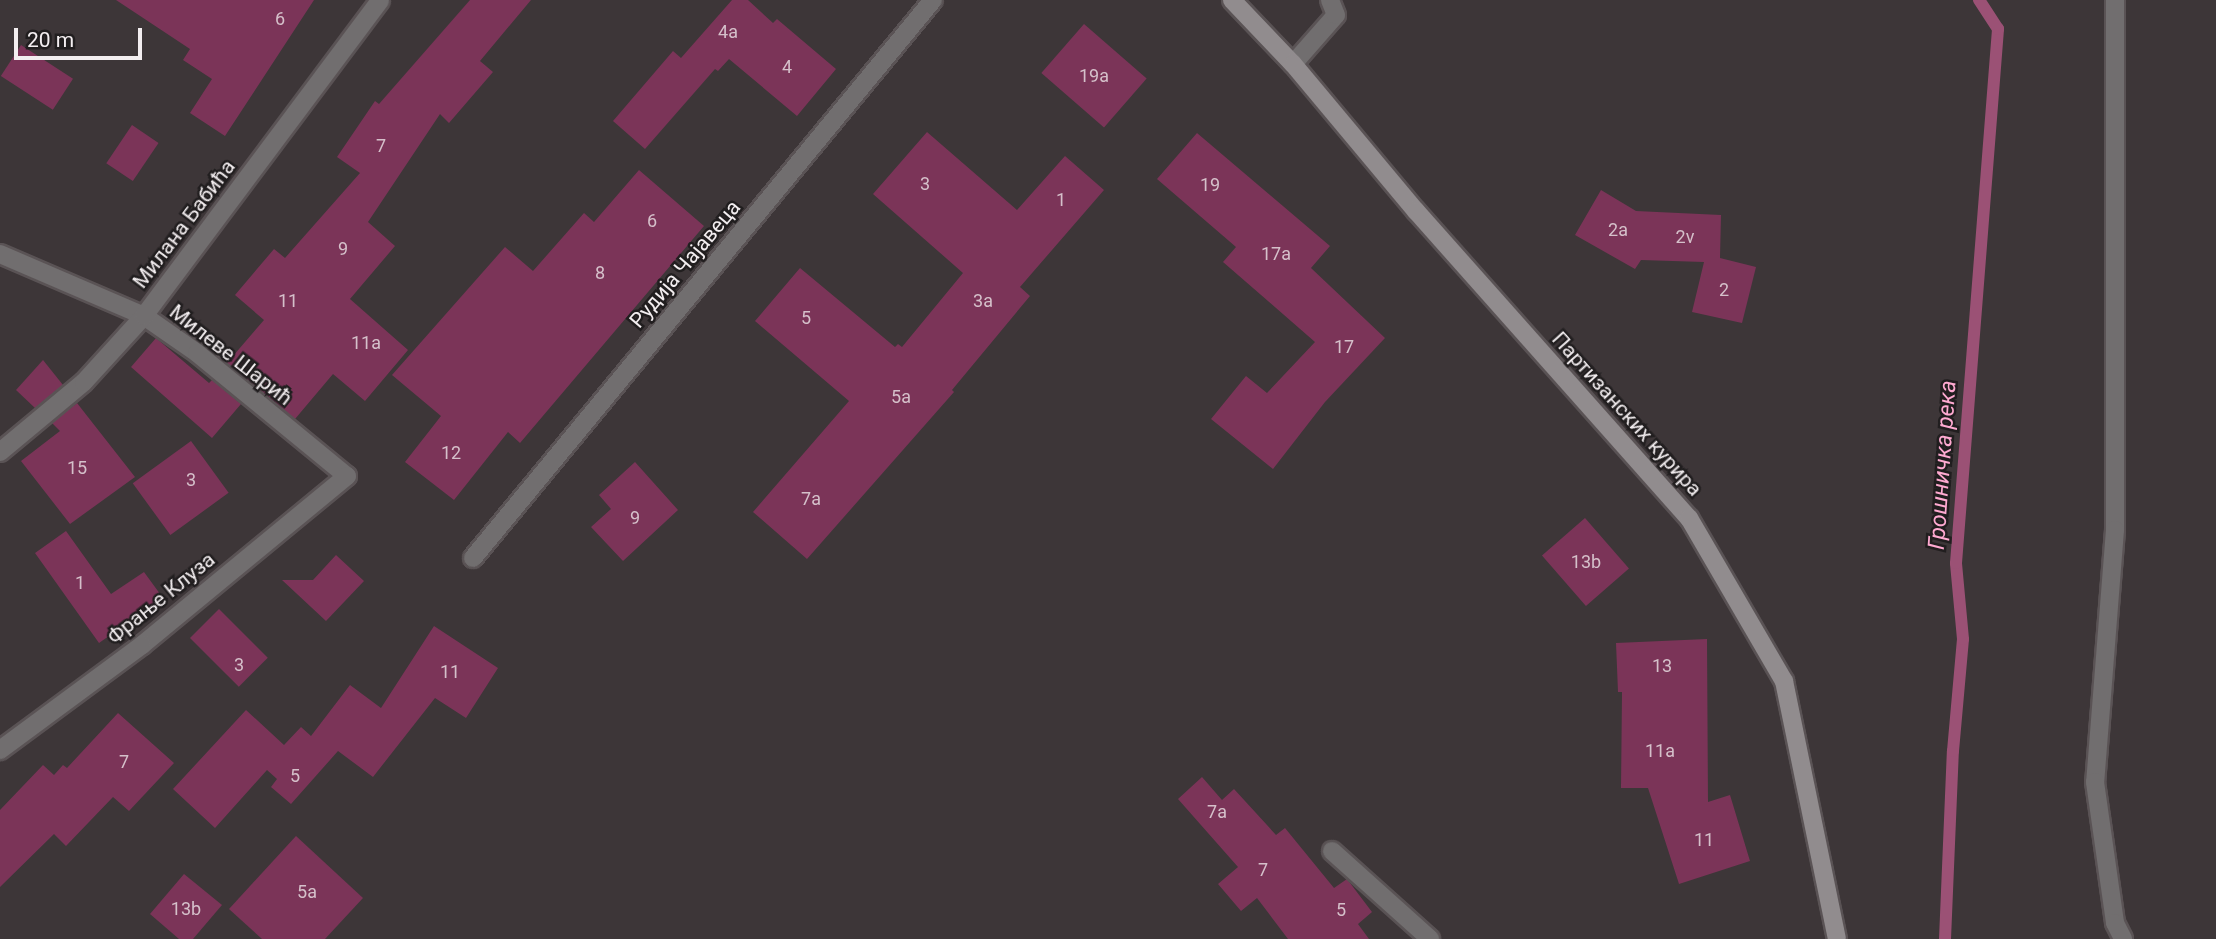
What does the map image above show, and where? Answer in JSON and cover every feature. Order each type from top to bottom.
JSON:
[{"type":"street","name":"Милана Бабића","points":[[0,452],[84,382],[144,316],[380,0]]},
{"type":"street","name":"Рудија Чајавеца","points":[[473,558],[933,0]]},
{"type":"street","name":"Партизанских курира","points":[[1232,0],[1293,64],[1416,211],[1689,517],[1784,681],[1837,939]]},
{"type":"street","points":[[1293,64],[1336,15],[1330,0]]},
{"type":"street","points":[[2115,0],[2115,530],[2095,782],[2115,923],[2123,939]]},
{"type":"street","name":"Милеве Шарић","points":[[0,254],[144,316],[197,353],[347,476]]},
{"type":"street","name":"Фрање Клуза","points":[[0,750],[142,645],[347,476]]},
{"type":"street","points":[[1332,851],[1430,939]]},
{"type":"building","points":[[116,0],[314,0],[225,136],[190,113],[212,79],[183,60],[190,49]]},
{"type":"building","points":[[470,0],[531,0],[480,61],[493,72],[449,123],[440,114],[368,222],[395,246],[350,299],[408,350],[365,401],[333,374],[295,419],[227,363],[264,320],[235,295],[274,249],[285,258],[360,173],[337,157],[375,101],[379,104]]},
{"type":"building","points":[[732,0],[748,0],[773,23],[777,19],[836,69],[797,116],[729,59],[718,71],[715,69],[645,149],[613,121],[673,51],[681,58]]},
{"type":"building","points":[[1084,24],[1147,78],[1104,128],[1041,73]]},
{"type":"building","points":[[21,45],[73,79],[53,110],[1,76]]},
{"type":"building","points":[[132,125],[159,143],[133,181],[106,163]]},
{"type":"building","points":[[927,132],[1017,210],[1065,156],[1104,190],[1020,287],[1030,296],[952,390],[954,392],[807,559],[753,512],[849,401],[755,321],[800,268],[895,347],[898,344],[902,347],[963,273],[873,194]]},
{"type":"building","points":[[1197,133],[1330,246],[1311,268],[1385,338],[1325,402],[1273,469],[1211,419],[1246,376],[1267,393],[1315,342],[1223,262],[1236,247],[1157,179]]},
{"type":"building","points":[[639,170],[704,226],[520,443],[508,432],[454,500],[405,462],[441,416],[392,375],[505,247],[533,271],[584,213],[594,222]]},
{"type":"building","points":[[1601,190],[1636,211],[1721,215],[1720,258],[1756,267],[1742,323],[1692,312],[1704,262],[1641,260],[1635,269],[1575,235]]},
{"type":"building","points":[[156,338],[209,383],[212,380],[241,404],[212,438],[131,367]]},
{"type":"building","points":[[43,360],[63,385],[35,408],[16,390]]},
{"type":"building","points":[[77,403],[135,477],[70,524],[21,461],[60,431],[52,423]]},
{"type":"building","points":[[191,441],[229,493],[170,535],[133,483]]},
{"type":"building","points":[[635,462],[678,510],[623,561],[591,527],[611,509],[599,495]]},
{"type":"building","points":[[1585,518],[1629,569],[1586,606],[1542,555]]},
{"type":"building","points":[[66,531],[111,594],[144,572],[163,598],[99,643],[35,553]]},
{"type":"building","points":[[336,555],[364,581],[326,621],[282,580],[313,580]]},
{"type":"building","points":[[219,609],[268,658],[239,687],[190,638]]},
{"type":"building","points":[[434,626],[498,668],[466,718],[435,698],[373,777],[338,751],[291,804],[271,787],[277,779],[267,770],[215,828],[173,789],[246,710],[284,745],[301,727],[311,736],[350,685],[381,708]]},
{"type":"building","points":[[1707,639],[1708,802],[1730,795],[1750,861],[1679,884],[1648,788],[1621,788],[1622,692],[1618,692],[1616,643]]},
{"type":"building","points":[[118,713],[174,763],[129,811],[113,797],[66,846],[54,834],[0,887],[0,810],[43,765],[54,775],[63,765],[67,768]]},
{"type":"building","points":[[1202,777],[1222,800],[1234,789],[1276,835],[1285,828],[1334,888],[1347,879],[1372,912],[1358,924],[1369,939],[1288,939],[1257,898],[1241,911],[1218,884],[1238,867],[1178,799]]},
{"type":"building","points":[[296,836],[363,898],[325,939],[262,939],[229,909]]},
{"type":"building","points":[[184,874],[222,905],[193,939],[179,939],[150,914]]},
{"type":"waterway","name":"Грошничка река","points":[[1945,939],[1953,751],[1963,639],[1956,563],[1998,29],[1979,0]]}]
